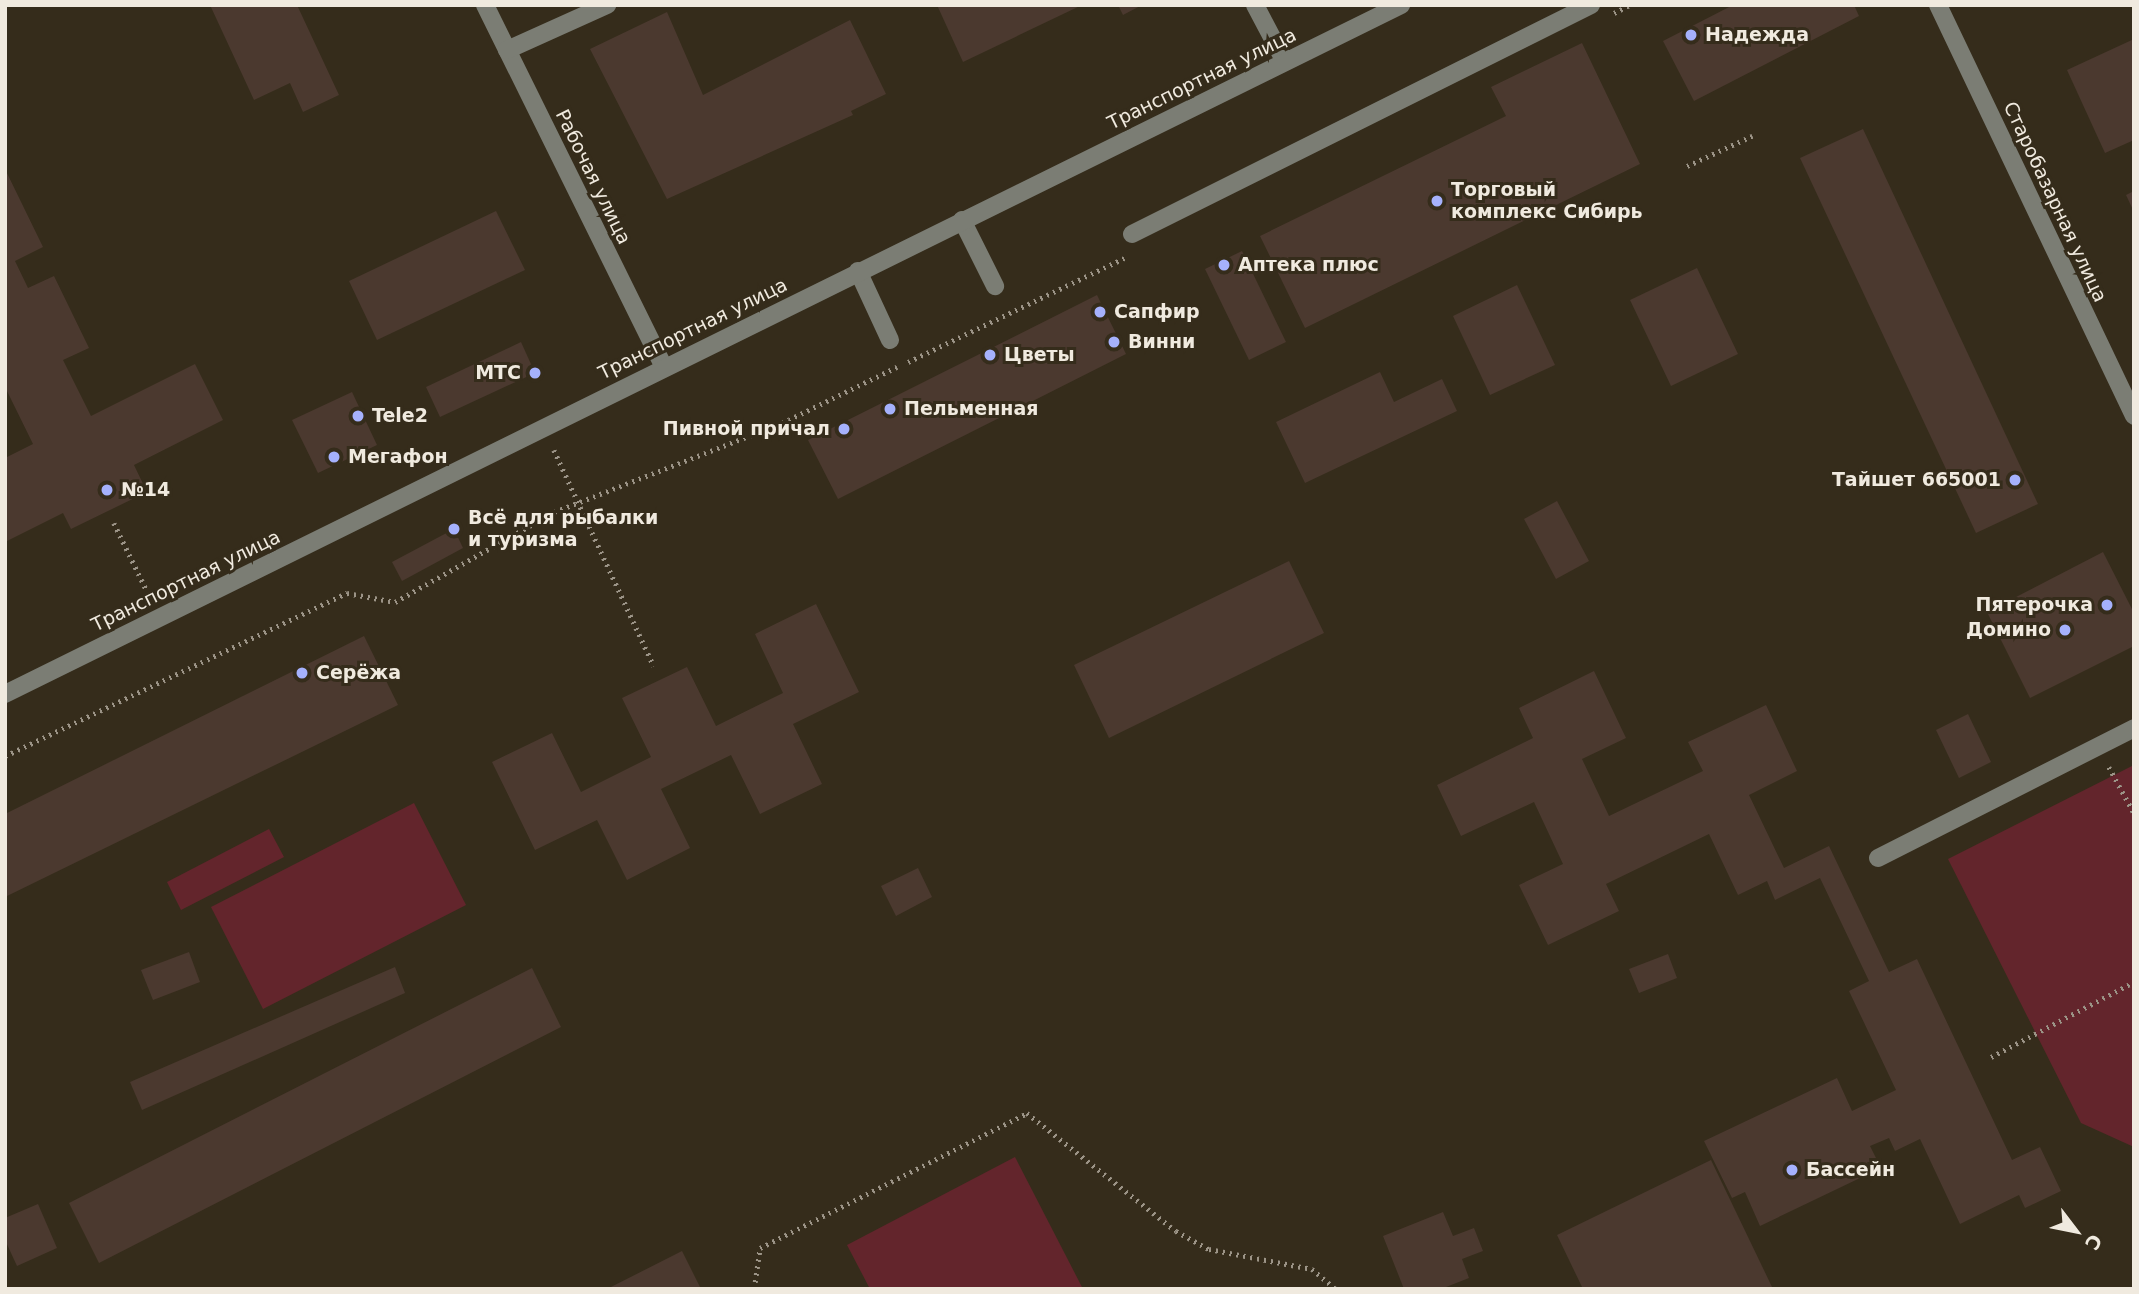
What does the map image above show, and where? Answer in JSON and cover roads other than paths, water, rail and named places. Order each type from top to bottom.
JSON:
[{"type":"street","name":"Рабочая улица","points":[[485,5],[664,367]]},
{"type":"street","points":[[507,50],[607,5]]},
{"type":"street","points":[[1255,5],[1284,62]]},
{"type":"street","name":"Транспортная улица","points":[[5,694],[1401,5]]},
{"type":"street","name":"Старобазарная улица","points":[[1938,5],[2134,416]]},
{"type":"street","points":[[1132,234],[1595,13]]},
{"type":"street","points":[[962,220],[995,286]]},
{"type":"street","points":[[858,271],[890,340]]},
{"type":"street","points":[[1878,858],[2134,728]]},
{"type":"place","name":"Надежда","points":[[1691,35]]},
{"type":"place","name":"Торговый комплекс Сибирь","points":[[1437,201]]},
{"type":"place","name":"Аптека плюс","points":[[1224,265]]},
{"type":"place","name":"Сапфир","points":[[1100,312]]},
{"type":"place","name":"Винни","points":[[1114,342]]},
{"type":"place","name":"Цветы","points":[[990,355]]},
{"type":"place","name":"МТС","points":[[535,373]]},
{"type":"place","name":"Пельменная","points":[[890,409]]},
{"type":"place","name":"Tele2","points":[[358,416]]},
{"type":"place","name":"Пивной причал","points":[[844,429]]},
{"type":"place","name":"Мегафон","points":[[334,457]]},
{"type":"place","name":"Тайшет 665001","points":[[2015,480]]},
{"type":"place","name":"№14","points":[[107,490]]},
{"type":"place","name":"Всё для рыбалки и туризма","points":[[454,529]]},
{"type":"place","name":"Пятерочка","points":[[2107,605]]},
{"type":"place","name":"Домино","points":[[2065,630]]},
{"type":"place","name":"Серёжа","points":[[302,673]]},
{"type":"place","name":"Бассейн","points":[[1792,1170]]}]
